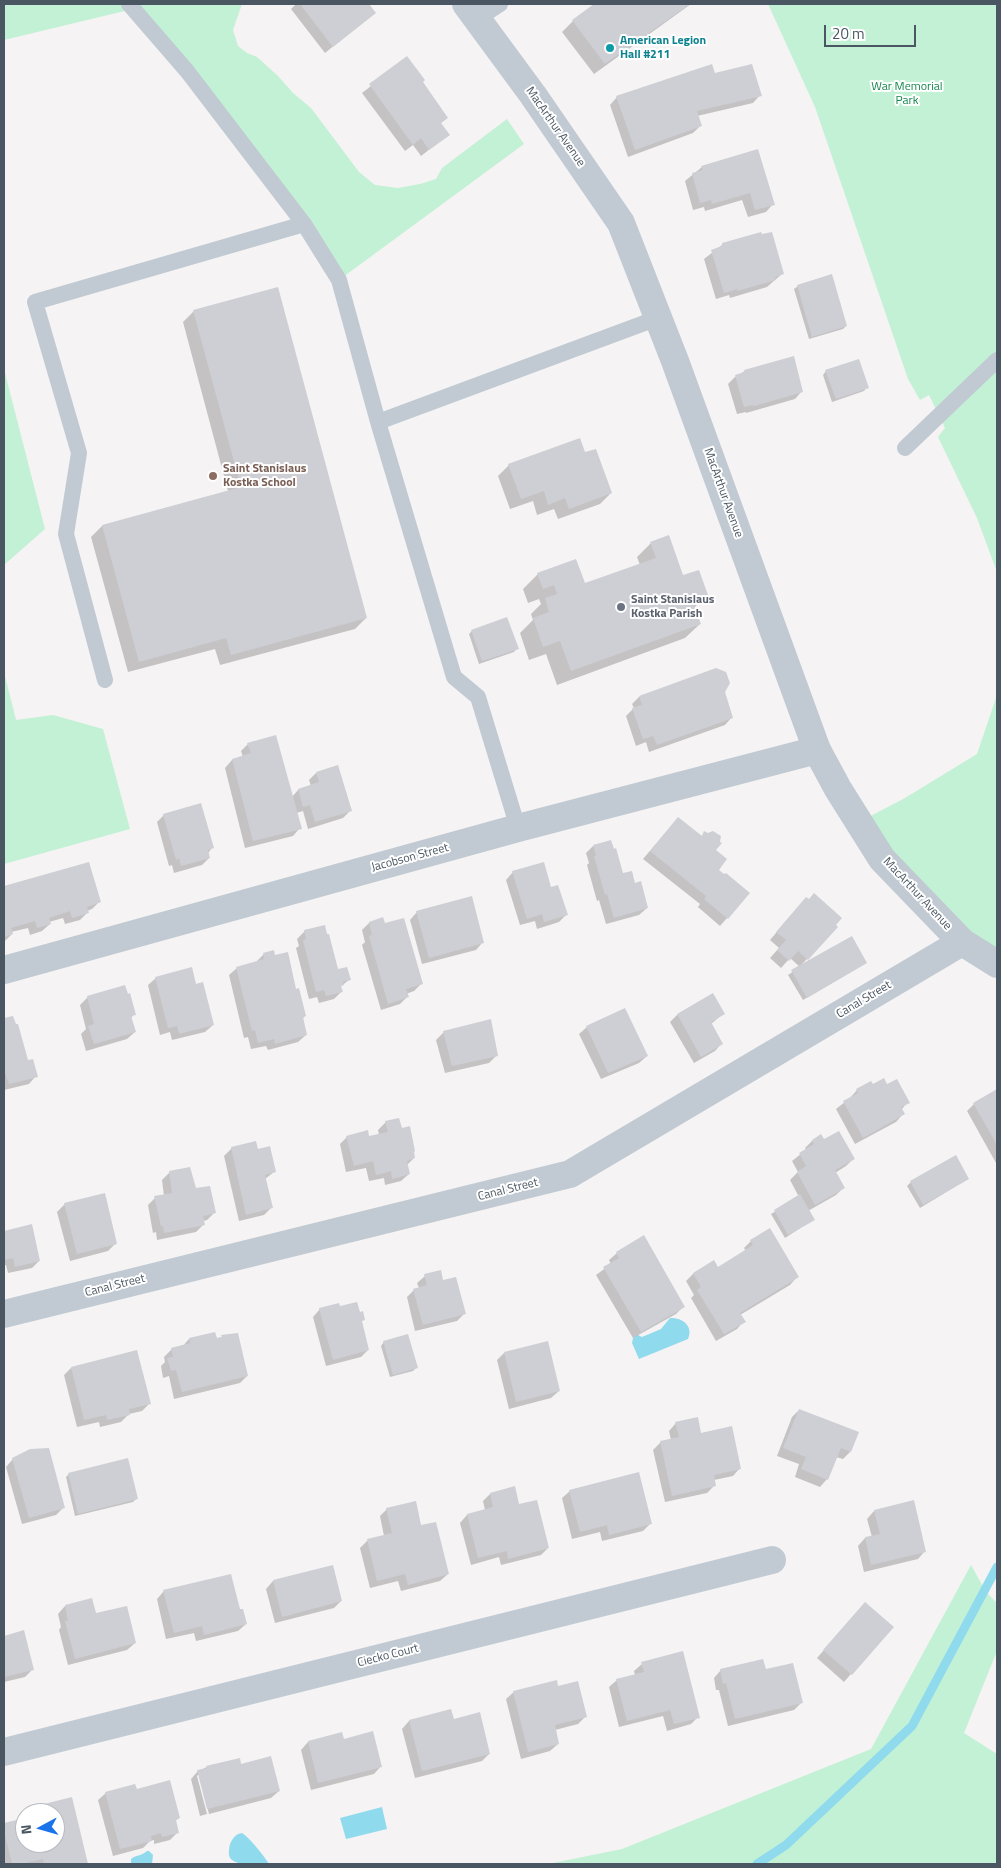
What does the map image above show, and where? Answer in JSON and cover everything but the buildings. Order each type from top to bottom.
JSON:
[{"type":"street","name":"MacArthur Avenue","points":[[472,11],[533,95],[621,223],[818,750],[838,789],[882,859],[962,942],[997,964]]},
{"type":"street","name":"Jacobson Street","points":[[4,970],[518,828],[818,750]]},
{"type":"street","name":"Canal Street","points":[[4,1314],[570,1174],[962,942]]},
{"type":"street","name":"Ciecko Court","points":[[4,1752],[772,1560]]},
{"type":"lane","points":[[128,4],[187,71],[304,224],[339,280],[378,422],[454,676],[478,697],[518,828]]},
{"type":"lane","points":[[472,11],[500,4]]},
{"type":"lane","points":[[105,680],[66,534],[79,453],[35,302],[304,224]]},
{"type":"lane","points":[[378,422],[658,318]]},
{"type":"lane","points":[[906,448],[997,360]]},
{"type":"green space","points":[[4,4],[242,4],[233,30],[238,46],[247,53],[257,57],[311,108],[359,172],[375,185],[398,188],[436,179],[442,168],[507,119],[524,144],[339,280],[133,9],[4,40]]},
{"type":"green space","name":"War Memorial Park","points":[[768,4],[997,4],[997,572],[977,518],[938,437],[945,428],[929,395],[920,400],[908,379],[815,107]]},
{"type":"green space","points":[[4,369],[45,529],[4,565]]},
{"type":"green space","points":[[4,672],[16,720],[53,715],[103,729],[130,829],[4,864]]},
{"type":"green space","points":[[997,695],[997,964],[859,822],[905,798],[977,754]]},
{"type":"green space","points":[[971,1565],[986,1592],[997,1603],[997,1651],[964,1733],[997,1754],[997,1864],[548,1864],[622,1849],[871,1749]]},
{"type":"water","points":[[670,1318],[679,1319],[686,1323],[689,1330],[688,1339],[639,1359],[632,1343],[633,1338],[638,1335],[642,1337],[661,1329]]},
{"type":"water","points":[[382,1807],[387,1829],[346,1839],[340,1818]]},
{"type":"water","points":[[242,1833],[257,1847],[269,1864],[243,1864],[232,1860],[229,1856],[230,1844],[238,1834]]},
{"type":"water","points":[[147,1851],[153,1855],[152,1864],[131,1864],[131,1859]]},
{"type":"waterway","points":[[757,1864],[786,1845],[912,1726],[997,1567]]},
{"type":"place","name":"American Legion Hall #211","points":[[610,48]]},
{"type":"place","name":"Saint Stanislaus Kostka School","points":[[213,476]]},
{"type":"place","name":"Saint Stanislaus Kostka Parish","points":[[621,607]]}]
